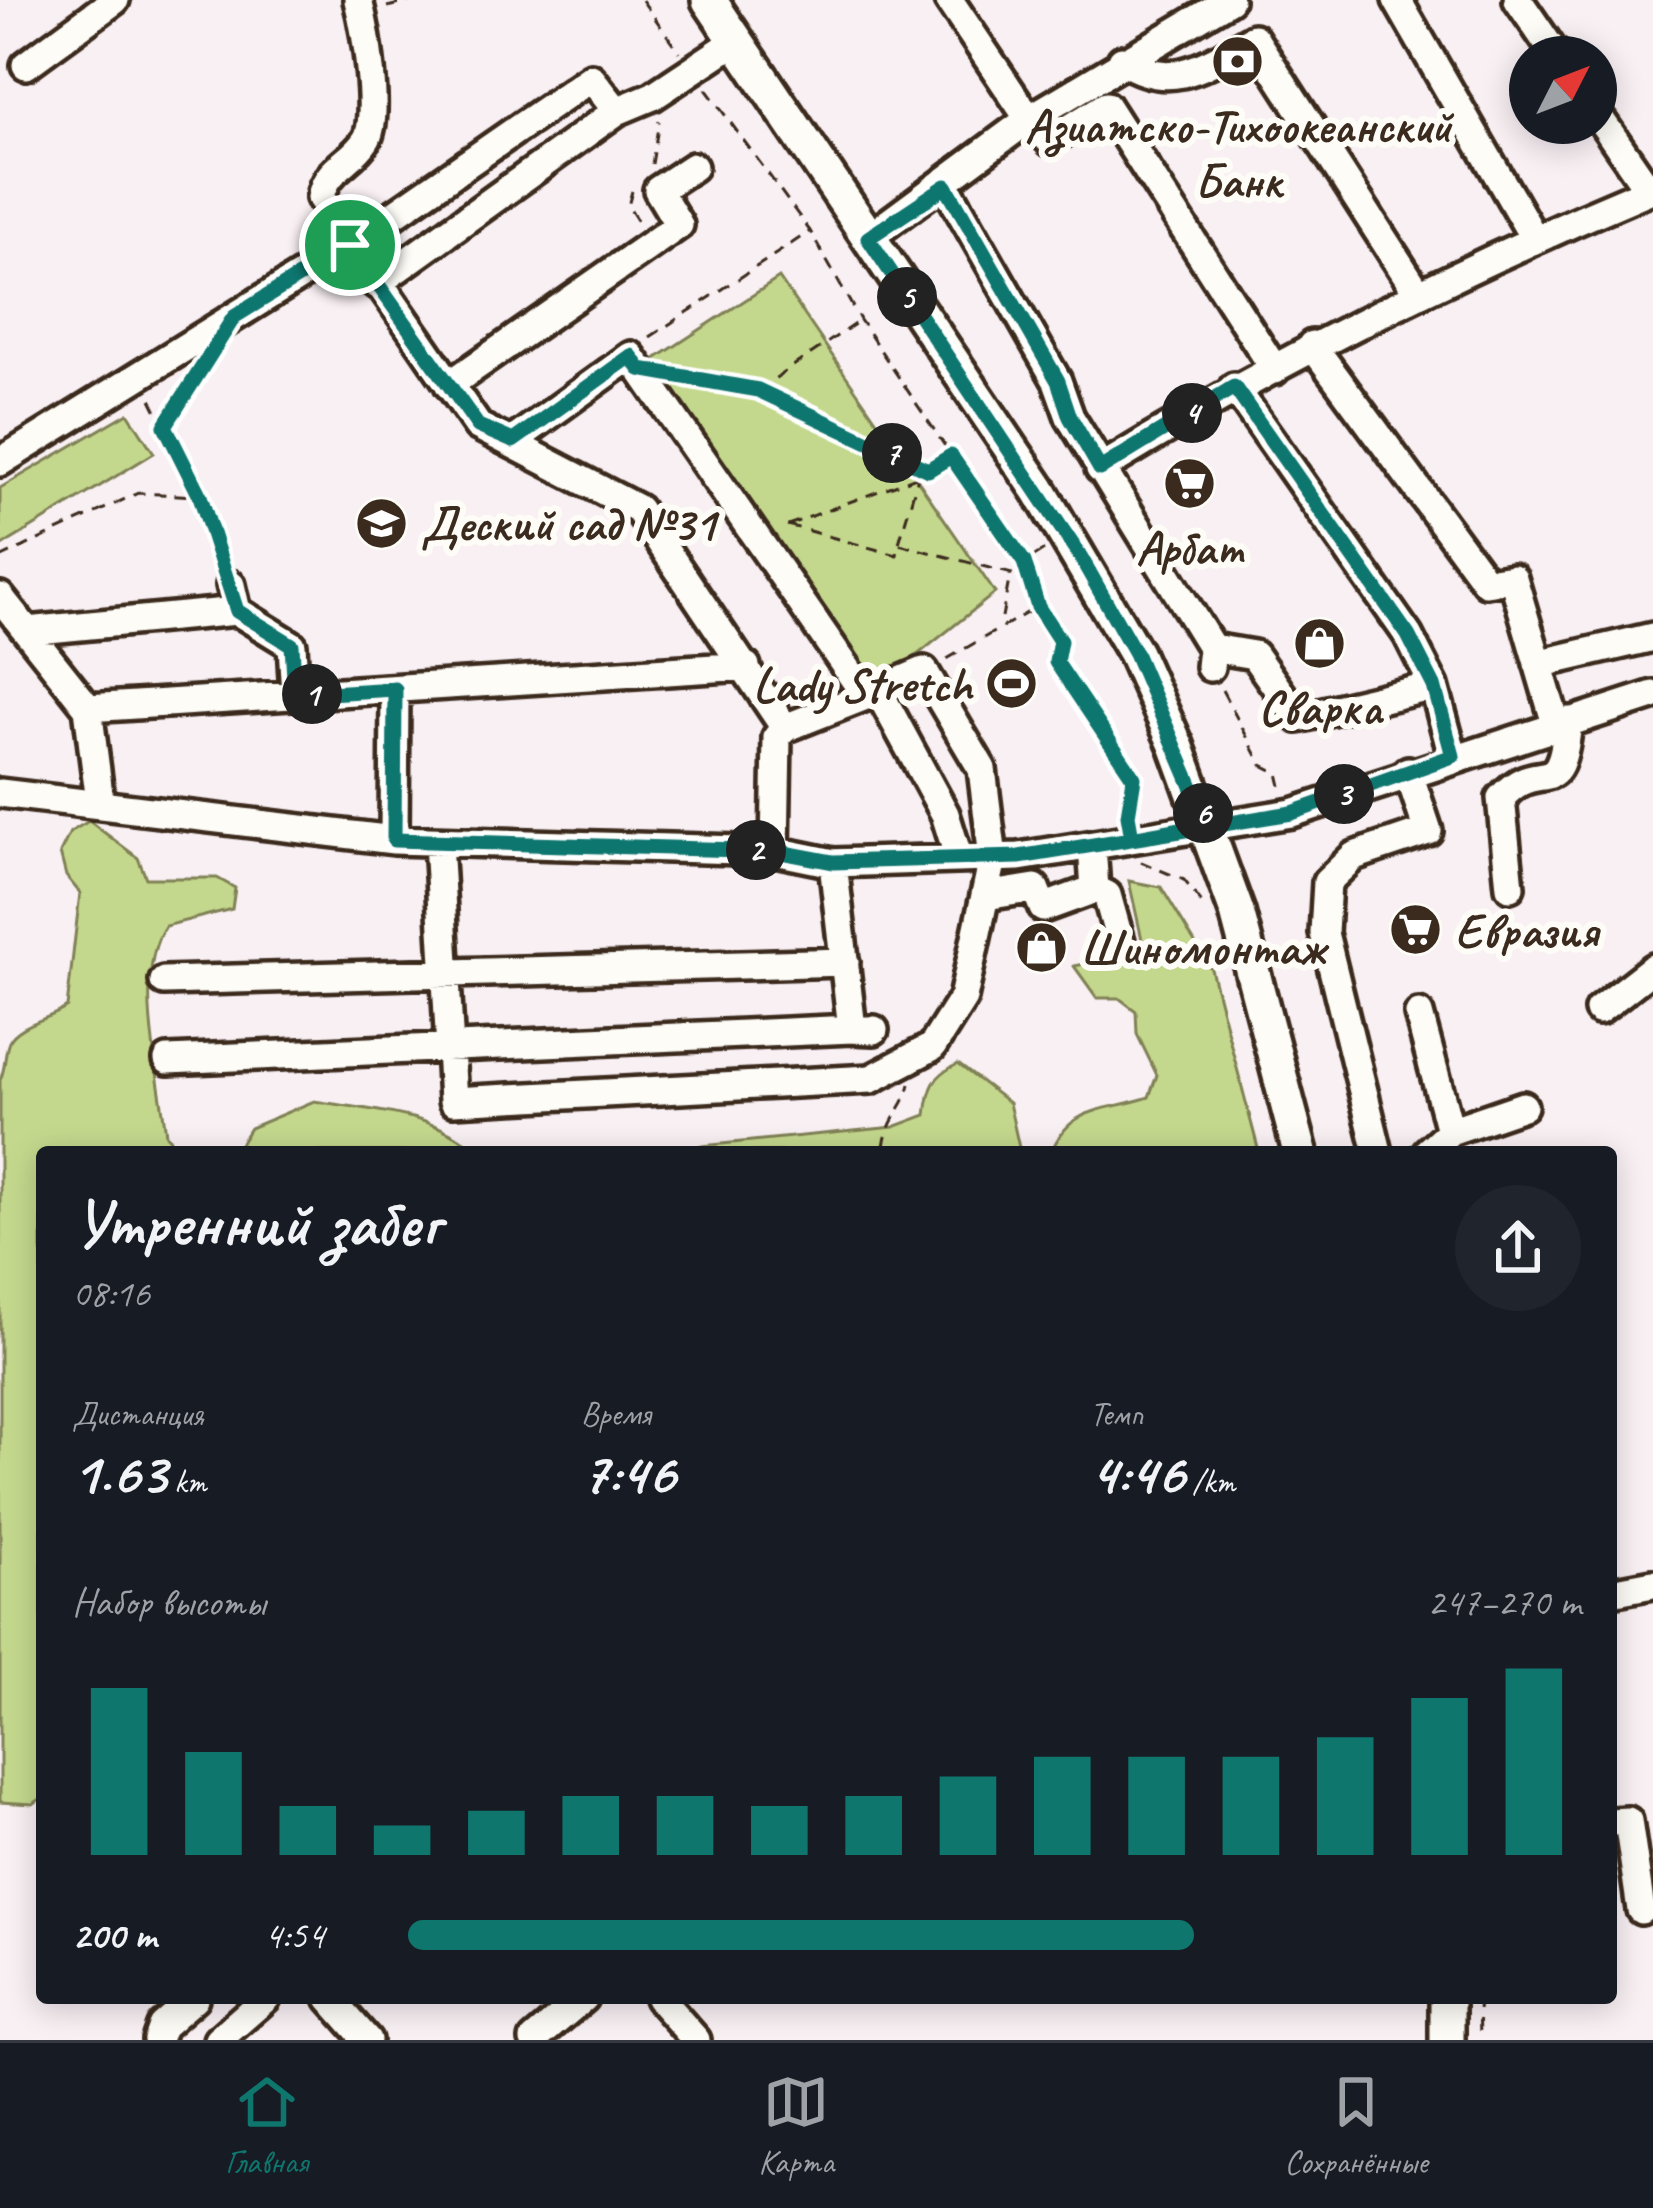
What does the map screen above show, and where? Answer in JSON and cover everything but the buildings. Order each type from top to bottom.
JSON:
[{"type":"main road","points":[[709,0],[1080,556],[1135,653],[1208,824],[1261,994],[1299,1146]]},
{"type":"main road","points":[[1447,2004],[1447,2040]]},
{"type":"street","points":[[26,65],[115,0]]},
{"type":"street","points":[[949,0],[1029,119],[1049,140],[1106,106],[1275,370]]},
{"type":"street","points":[[868,238],[946,186],[1029,119],[1229,0]]},
{"type":"street","points":[[1397,0],[1534,238]]},
{"type":"street","points":[[1518,0],[1543,36]]},
{"type":"street","points":[[360,7],[372,118],[368,139],[324,179],[321,198],[478,426],[638,508],[785,728]]},
{"type":"street","points":[[1123,60],[1148,77],[1196,71],[1254,38],[1418,293]]},
{"type":"street","points":[[376,284],[617,111],[736,40]]},
{"type":"street","points":[[0,462],[350,245],[591,78],[617,111]]},
{"type":"street","points":[[1100,469],[1312,345],[1534,238],[1651,192],[1617,143]]},
{"type":"street","points":[[449,385],[680,225],[658,190],[693,167]]},
{"type":"street","points":[[946,186],[1058,381],[1070,417],[1211,658],[1254,655],[1298,718],[1434,686]]},
{"type":"street","points":[[1312,345],[1486,582],[1513,578],[1538,664],[1562,723],[1564,763],[1557,772],[1520,782],[1501,797],[1510,887]]},
{"type":"street","points":[[513,441],[631,356],[873,695],[945,814],[958,859]]},
{"type":"street","points":[[1234,387],[1408,635],[1434,686],[1453,756]]},
{"type":"street","points":[[0,597],[88,708],[100,802]]},
{"type":"street","points":[[27,631],[234,598],[292,645],[295,695]]},
{"type":"street","points":[[1538,664],[1653,637]]},
{"type":"street","points":[[88,708],[746,666]]},
{"type":"street","points":[[438,842],[453,1101],[871,1079],[916,1059],[941,1036],[963,998],[993,858],[982,769],[924,671],[785,728],[776,737],[775,851]]},
{"type":"street","points":[[394,840],[395,689]]},
{"type":"street","points":[[0,793],[394,840],[775,851],[833,862],[993,858],[1292,813],[1453,756],[1652,700]]},
{"type":"street","points":[[1377,1146],[1324,933],[1327,881],[1354,856],[1428,831],[1408,771]]},
{"type":"street","points":[[1092,846],[1095,889]]},
{"type":"street","points":[[168,1060],[863,1029],[845,962],[833,862]]},
{"type":"street","points":[[986,896],[1035,888],[1043,908],[1095,889],[1108,896],[1120,941]]},
{"type":"street","points":[[164,981],[845,962]]},
{"type":"street","points":[[1599,1010],[1653,968]]},
{"type":"street","points":[[1419,1014],[1450,1131]]},
{"type":"street","points":[[1434,1146],[1450,1131],[1523,1106]]},
{"type":"street","points":[[1617,1591],[1653,1584]]},
{"type":"street","points":[[1617,1822],[1628,1821],[1647,1910],[1617,1914]]},
{"type":"street","points":[[158,2040],[162,2026],[187,2004]]},
{"type":"street","points":[[218,2040],[259,2004]]},
{"type":"street","points":[[335,2004],[367,2040]]},
{"type":"street","points":[[534,2040],[577,2004]]},
{"type":"street","points":[[664,2004],[696,2040]]},
{"type":"path","points":[[360,7],[416,0]]},
{"type":"path","points":[[642,0],[810,231],[860,320],[1024,562],[1038,607],[1060,641],[1056,662],[1067,684],[1134,778],[1128,815],[1139,861],[1184,880],[1204,906]]},
{"type":"path","points":[[650,337],[810,231]]},
{"type":"path","points":[[758,390],[860,320]]},
{"type":"path","points":[[165,426],[211,353]]},
{"type":"path","points":[[640,369],[758,390],[928,470]]},
{"type":"path","points":[[140,376],[200,496],[234,598]]},
{"type":"path","points":[[758,540],[919,476],[951,456]]},
{"type":"path","points":[[787,525],[897,555],[919,476]]},
{"type":"path","points":[[0,558],[138,493],[200,496]]},
{"type":"path","points":[[899,544],[1016,574],[1024,562]]},
{"type":"path","points":[[1003,616],[1010,573]]},
{"type":"path","points":[[924,671],[1038,607]]},
{"type":"path","points":[[1211,658],[1245,737],[1262,765],[1278,773],[1281,786]]},
{"type":"path","points":[[884,1146],[889,1118],[906,1099],[916,1059]]},
{"type":"path","points":[[1480,2004],[1480,2040]]},
{"type":"green space","points":[[779,278],[995,593],[866,696],[640,369]]},
{"type":"green space","points":[[128,413],[154,453],[0,547],[0,488]]},
{"type":"green space","points":[[89,821],[138,858],[146,878],[217,878],[235,888],[232,909],[165,926],[156,946],[150,998],[155,1056],[166,1135],[176,1146],[36,1146],[33,1804],[0,1802],[0,1080],[13,1036],[67,1007],[80,893],[66,876],[60,853],[70,832]]},
{"type":"green space","points":[[1129,881],[1161,887],[1211,969],[1257,1146],[1054,1146],[1079,1118],[1149,1097],[1157,1075],[1137,1034],[1136,1011],[1119,998],[1097,998],[1074,966],[1145,953]]},
{"type":"green space","points":[[958,1064],[1009,1103],[1019,1146],[702,1146],[894,1127],[926,1115],[934,1084]]},
{"type":"green space","points":[[314,1101],[422,1121],[470,1146],[239,1146],[250,1128]]},
{"type":"place","name":"Азиатско-Тихоокеанский Банк","points":[[1238,62]]},
{"type":"place","name":"Арбат","points":[[1190,484]]},
{"type":"place","name":"Деский сад №31","points":[[382,523]]},
{"type":"place","name":"Сварка","points":[[1320,644]]},
{"type":"place","name":"Lady Stretch","points":[[1011,684]]},
{"type":"place","name":"Евразия","points":[[1416,930]]},
{"type":"place","name":"Шиномонтаж","points":[[1041,947]]},
{"type":"route","points":[[946,186],[1058,381],[1070,417],[1100,469],[1234,387],[1408,635],[1434,686],[1453,756],[1292,813],[1019,857],[833,862],[775,851],[394,840],[395,689],[295,695],[292,645],[237,611],[200,496],[165,426],[234,317],[350,245],[478,426],[513,441],[631,356],[640,369],[758,390],[928,470],[951,456],[1024,562],[1038,607],[1060,641],[1056,662],[1067,684],[1087,705],[1134,778],[1128,815],[1132,838],[1208,824],[1135,653],[1080,556],[868,238],[946,186]]}]
